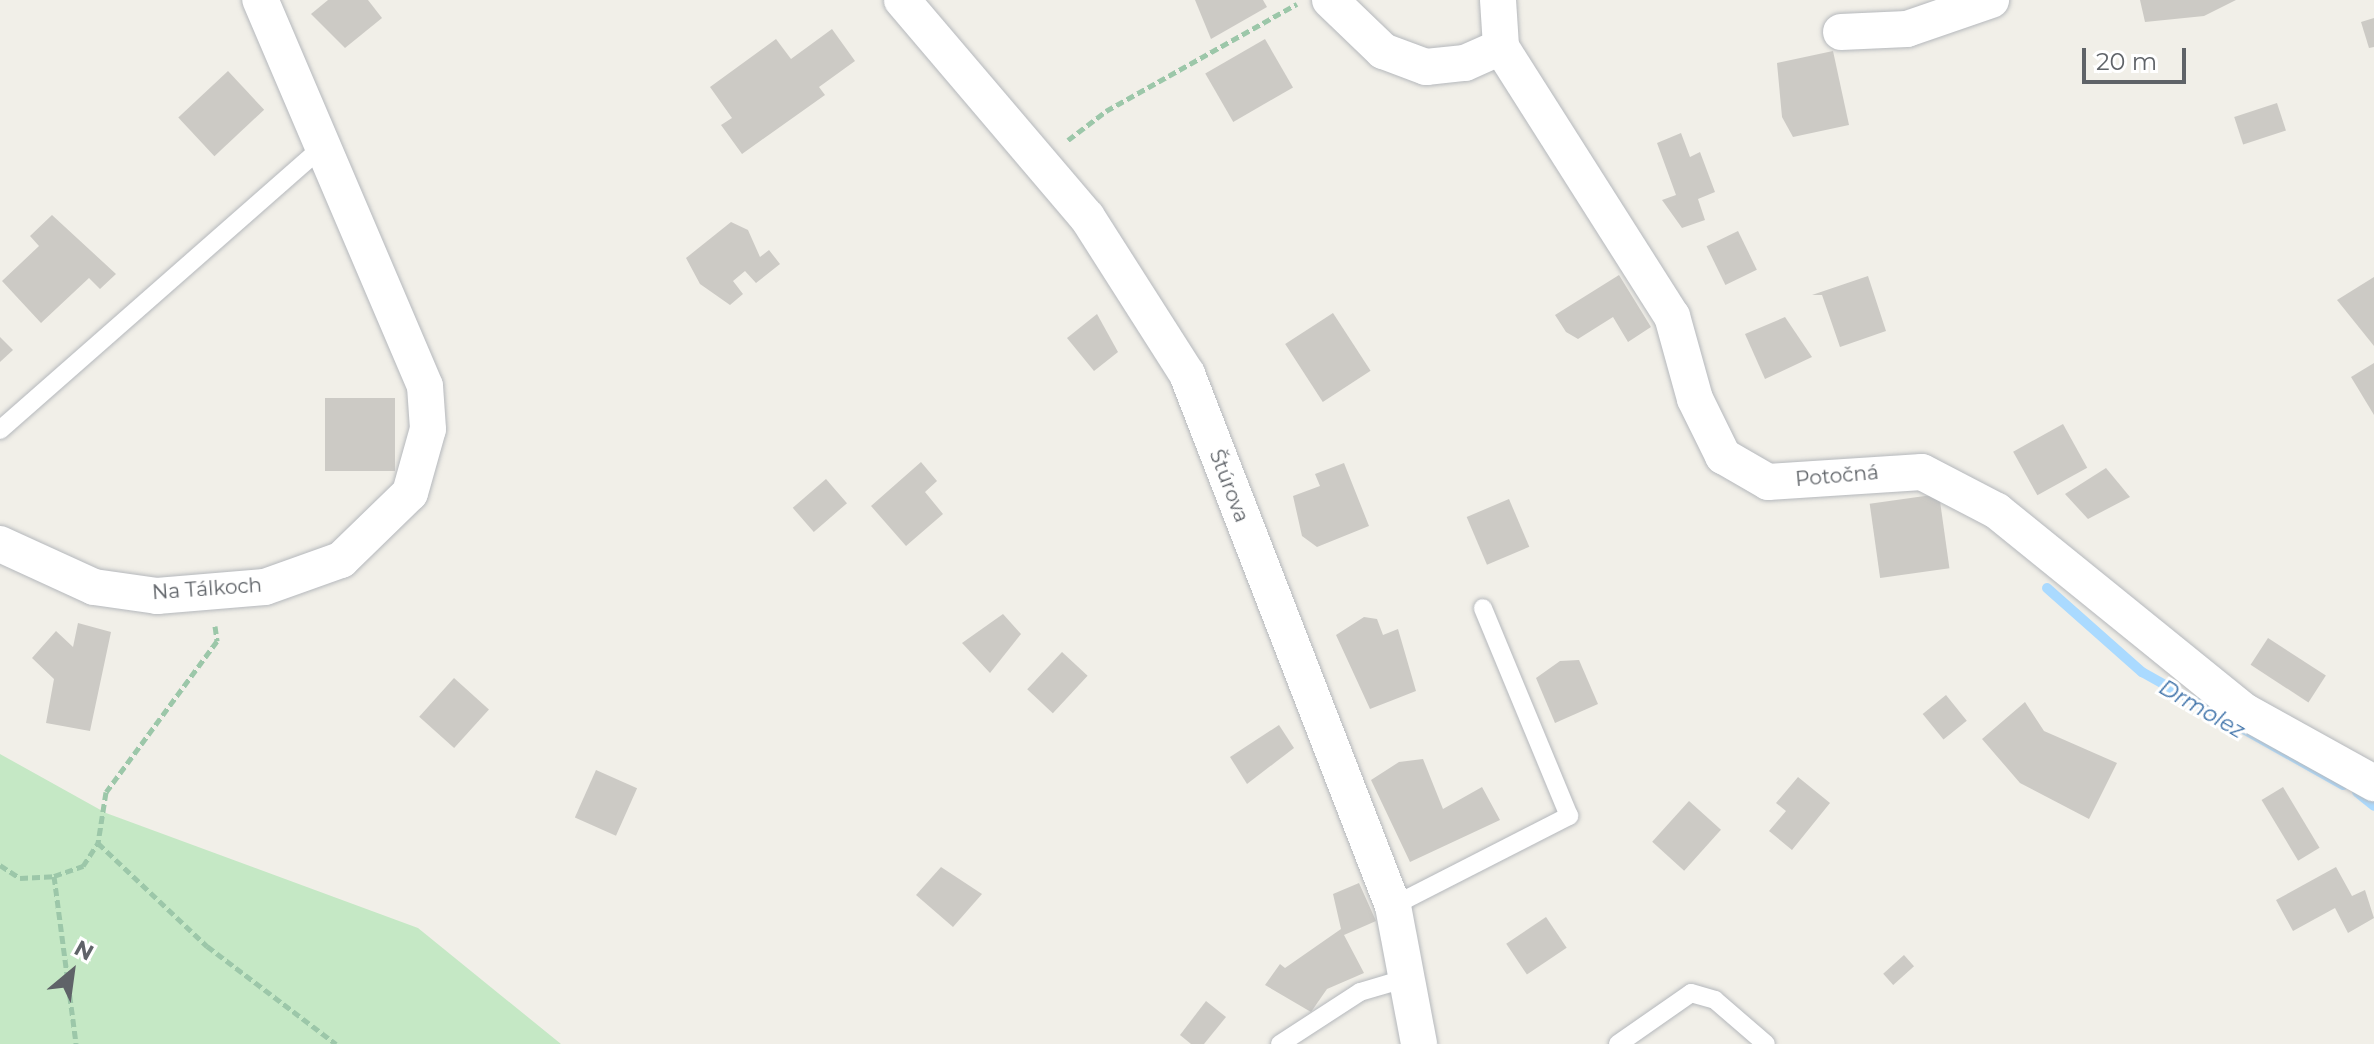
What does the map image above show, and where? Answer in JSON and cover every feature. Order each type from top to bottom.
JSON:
[{"type":"street","name":"Na Tálkoch","points":[[0,544],[94,587],[211,593],[265,587],[341,560],[410,493],[420,466],[425,386],[319,150],[260,0]]},
{"type":"street","name":"Štúrova","points":[[902,0],[1036,165],[1087,217],[1187,374],[1393,906],[1419,1044]]},
{"type":"street","points":[[1330,0],[1383,51],[1426,67],[1465,63],[1501,47]]},
{"type":"street","name":"Potočná","points":[[1498,0],[1501,47],[1672,316],[1695,399],[1723,456],[1768,482],[1922,472],[1997,511],[2244,711],[2374,783]]},
{"type":"street","points":[[1841,32],[1907,29],[1991,0]]},
{"type":"lane","points":[[0,430],[319,150]]},
{"type":"lane","points":[[1393,906],[1569,816],[1483,608]]},
{"type":"lane","points":[[1280,1044],[1360,992],[1407,978]]},
{"type":"lane","points":[[1618,1044],[1691,993],[1715,1000],[1766,1044]]},
{"type":"path","points":[[1036,165],[1106,111],[1305,0]]},
{"type":"path","points":[[0,865],[20,878],[54,876],[83,866],[98,843],[115,775],[217,641],[211,593]]},
{"type":"path","points":[[98,843],[207,946],[336,1044]]},
{"type":"path","points":[[54,876],[76,1044]]},
{"type":"green space","points":[[0,754],[106,813],[418,928],[561,1044],[0,1044]]},
{"type":"building","points":[[328,0],[368,0],[382,18],[345,48],[311,14]]},
{"type":"building","points":[[1195,0],[1263,0],[1267,7],[1211,39]]},
{"type":"building","points":[[2140,0],[2236,0],[2204,16],[2145,22]]},
{"type":"building","points":[[2374,18],[2374,47],[2369,48],[2361,22]]},
{"type":"building","points":[[832,29],[855,61],[819,87],[825,95],[742,154],[721,125],[732,118],[710,87],[776,39],[791,59]]},
{"type":"building","points":[[1265,39],[1293,87],[1233,122],[1205,74]]},
{"type":"building","points":[[1833,51],[1849,125],[1793,137],[1782,117],[1777,63]]},
{"type":"building","points":[[228,71],[264,110],[214,156],[178,117]]},
{"type":"building","points":[[2277,103],[2286,131],[2243,144],[2234,117]]},
{"type":"building","points":[[1681,133],[1690,157],[1700,152],[1715,192],[1698,199],[1705,220],[1682,228],[1662,200],[1676,195],[1657,143]]},
{"type":"building","points":[[52,215],[116,274],[100,289],[89,278],[41,323],[2,281],[39,246],[30,236]]},
{"type":"building","points":[[731,222],[748,230],[760,257],[769,250],[780,264],[756,283],[745,271],[733,281],[743,294],[730,305],[700,284],[686,258]]},
{"type":"building","points":[[1738,231],[1757,270],[1725,285],[1707,246]]},
{"type":"building","points":[[1619,275],[1651,327],[1628,342],[1613,317],[1578,339],[1566,332],[1555,315]]},
{"type":"building","points":[[1868,276],[1886,331],[1840,347],[1822,295],[1812,295]]},
{"type":"building","points":[[2374,277],[2374,346],[2337,300]]},
{"type":"building","points":[[1333,313],[1371,371],[1323,402],[1285,344]]},
{"type":"building","points":[[1097,314],[1118,352],[1094,371],[1067,338]]},
{"type":"building","points":[[1785,317],[1812,357],[1765,379],[1745,334]]},
{"type":"building","points":[[0,337],[13,350],[0,362]]},
{"type":"building","points":[[2374,363],[2374,415],[2351,377]]},
{"type":"building","points":[[325,398],[395,398],[395,471],[325,471]]},
{"type":"building","points":[[2063,424],[2087,468],[2037,495],[2013,452]]},
{"type":"building","points":[[921,462],[937,481],[925,492],[943,514],[906,546],[871,506]]},
{"type":"building","points":[[1344,463],[1369,526],[1317,547],[1302,536],[1293,496],[1320,486],[1315,474]]},
{"type":"building","points":[[2106,468],[2130,497],[2088,519],[2065,494]]},
{"type":"building","points":[[826,479],[847,503],[814,532],[793,508]]},
{"type":"building","points":[[1939,494],[1949,568],[1880,578],[1870,504]]},
{"type":"building","points":[[1509,499],[1529,547],[1487,565],[1467,517]]},
{"type":"building","points":[[1003,614],[1021,634],[990,673],[962,643]]},
{"type":"building","points":[[1364,617],[1377,619],[1383,635],[1398,629],[1416,691],[1370,709],[1336,635]]},
{"type":"building","points":[[78,623],[111,632],[90,731],[46,723],[54,679],[32,658],[56,631],[73,647]]},
{"type":"building","points":[[2268,638],[2326,676],[2308,702],[2251,665]]},
{"type":"building","points":[[1062,652],[1088,676],[1053,713],[1027,689]]},
{"type":"building","points":[[1579,660],[1598,704],[1555,723],[1536,678],[1560,661]]},
{"type":"building","points":[[454,678],[489,709],[454,748],[419,717]]},
{"type":"building","points":[[1946,695],[1967,721],[1943,740],[1923,714]]},
{"type":"building","points":[[2025,702],[2044,731],[2117,763],[2089,819],[2020,783],[1982,739]]},
{"type":"building","points":[[1279,725],[1294,748],[1247,784],[1230,757]]},
{"type":"building","points":[[1423,759],[1443,809],[1482,787],[1500,820],[1410,862],[1371,780],[1399,762]]},
{"type":"building","points":[[596,770],[637,788],[616,836],[575,818]]},
{"type":"building","points":[[1798,777],[1830,803],[1792,850],[1769,831],[1786,811],[1776,803]]},
{"type":"building","points":[[2283,787],[2320,848],[2298,861],[2262,800]]},
{"type":"building","points":[[1689,801],[1721,830],[1684,871],[1652,842]]},
{"type":"building","points":[[941,867],[982,894],[953,927],[916,895]]},
{"type":"building","points":[[2336,867],[2352,896],[2365,890],[2374,918],[2348,933],[2335,908],[2293,931],[2276,900]]},
{"type":"building","points":[[1359,883],[1376,921],[1344,935],[1364,973],[1327,989],[1311,1012],[1265,985],[1280,964],[1285,968],[1341,929],[1333,894]]},
{"type":"building","points":[[1546,917],[1567,948],[1527,975],[1506,944]]},
{"type":"building","points":[[1904,955],[1914,966],[1893,985],[1883,974]]},
{"type":"building","points":[[1206,1001],[1226,1017],[1204,1044],[1191,1044],[1180,1035]]},
{"type":"waterway","name":"Drmolez","points":[[2047,588],[2142,672],[2343,785]]},
{"type":"waterway","name":"Drmolez","points":[[2357,792],[2374,806]]}]
